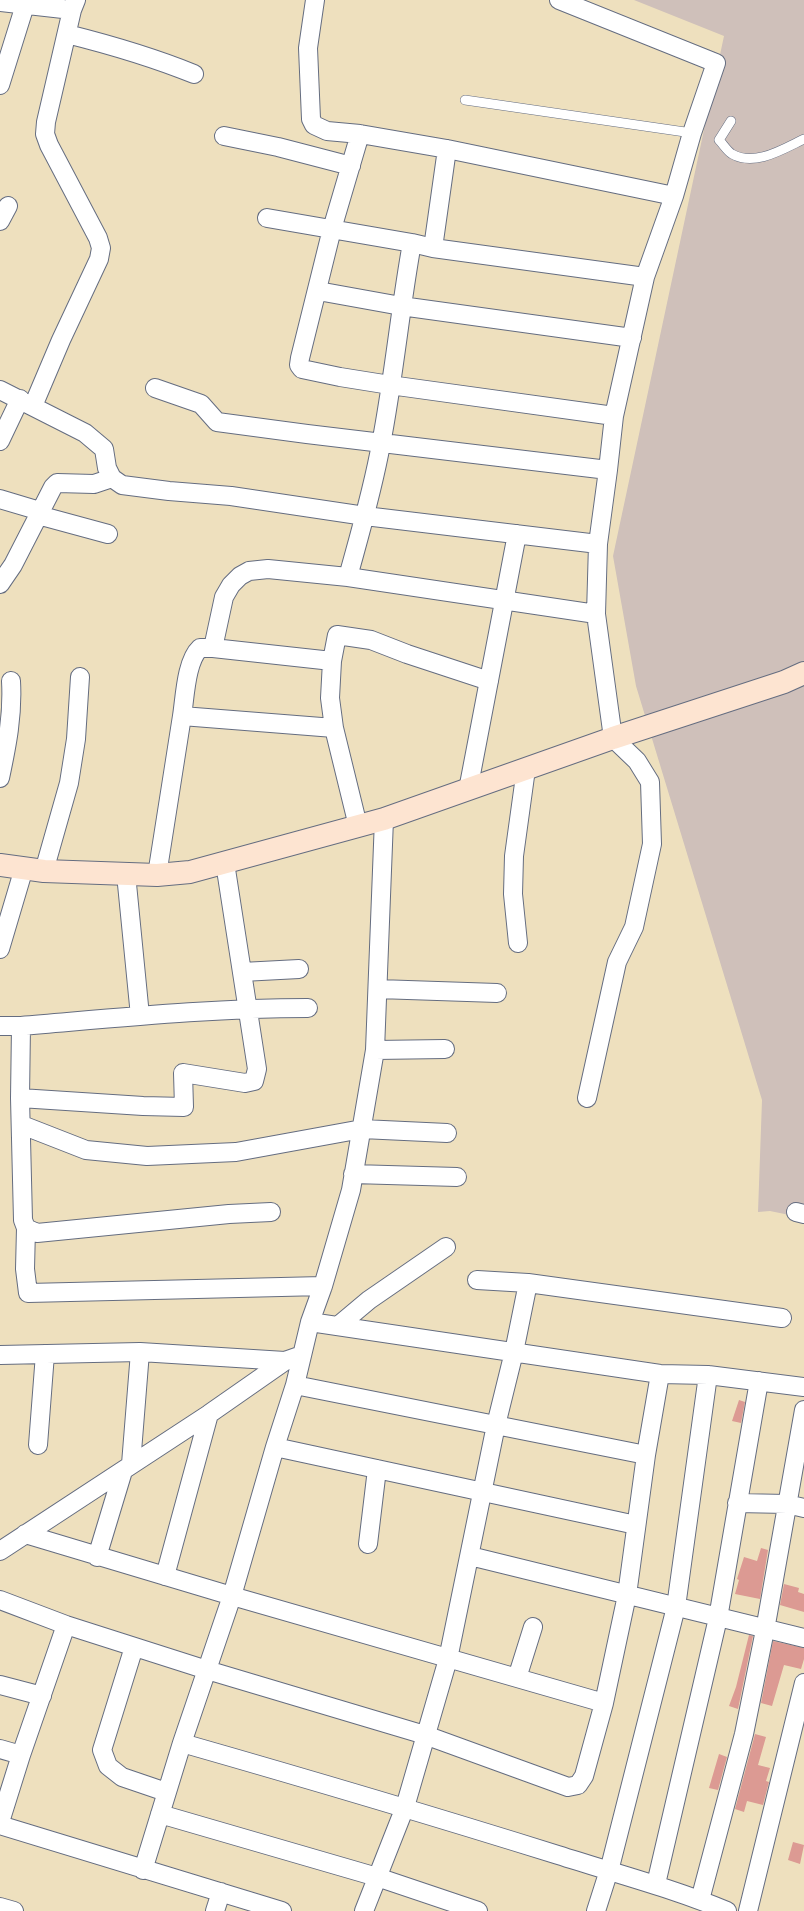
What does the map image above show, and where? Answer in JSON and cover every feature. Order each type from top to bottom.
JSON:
[{"type":"street","points":[[315,0],[308,48],[311,119],[314,125],[327,131],[360,134],[447,149],[674,196]]},
{"type":"street","points":[[559,0],[716,63],[692,133],[674,196],[645,277],[614,416],[598,544],[596,614],[613,738],[637,761],[650,782],[652,844],[634,927],[617,962],[587,1098]]},
{"type":"street","points":[[0,2],[25,5],[74,5],[50,106],[45,134],[58,163],[98,238],[100,248],[99,259],[61,340],[27,402],[0,441]]},
{"type":"street","points":[[0,85],[25,5]]},
{"type":"street","points":[[67,34],[122,48],[160,60],[194,74]]},
{"type":"street","points":[[360,134],[332,229],[299,365],[302,369],[390,385],[614,416]]},
{"type":"street","points":[[224,136],[278,147],[351,166]]},
{"type":"street","points":[[433,248],[447,149]]},
{"type":"street","points":[[267,218],[433,248],[645,277]]},
{"type":"street","points":[[348,576],[365,516],[381,443],[401,306],[412,243]]},
{"type":"street","points":[[318,291],[401,306],[632,338]]},
{"type":"street","points":[[155,388],[201,404],[217,422],[608,470]]},
{"type":"street","points":[[0,390],[27,402],[85,433],[104,449],[107,468],[112,478],[122,485],[231,496],[365,516],[598,544]]},
{"type":"street","points":[[0,584],[13,565],[50,491],[57,484],[94,484],[112,478]]},
{"type":"street","points":[[0,499],[39,513],[108,534]]},
{"type":"street","points":[[468,790],[517,534]]},
{"type":"street","points":[[213,648],[224,597],[231,585],[249,571],[268,569],[348,576],[596,614]]},
{"type":"street","points":[[358,826],[334,728],[330,698],[332,660],[337,635],[371,640],[407,654],[489,681]]},
{"type":"street","points":[[157,875],[188,678],[195,653],[200,648],[213,648],[332,660]]},
{"type":"street","points":[[0,865],[34,869],[126,874],[157,875],[190,872],[384,819],[613,738],[784,682],[804,673]]},
{"type":"street","points":[[0,949],[69,783],[76,739],[80,677]]},
{"type":"street","points":[[0,778],[10,728],[12,706],[11,681]]},
{"type":"street","points":[[182,716],[334,728]]},
{"type":"street","points":[[518,943],[513,894],[514,856],[526,769]]},
{"type":"street","points":[[143,1870],[166,1792],[232,1596],[275,1447],[296,1385],[310,1322],[324,1286],[351,1190],[375,1050],[384,819]]},
{"type":"street","points":[[20,1098],[143,1106],[184,1107],[183,1073],[245,1083],[254,1081],[257,1069],[225,863]]},
{"type":"street","points":[[126,874],[132,954],[140,1016]]},
{"type":"street","points":[[242,972],[299,969]]},
{"type":"street","points":[[378,989],[497,993]]},
{"type":"street","points":[[0,1026],[21,1026],[248,1008],[308,1008]]},
{"type":"street","points":[[21,1026],[20,1098],[22,1125],[23,1220],[26,1228],[25,1269],[28,1293],[324,1286]]},
{"type":"street","points":[[375,1050],[445,1049]]},
{"type":"street","points":[[22,1125],[86,1150],[147,1156],[236,1152],[362,1129],[447,1133]]},
{"type":"street","points":[[353,1174],[457,1176]]},
{"type":"street","points":[[26,1228],[37,1233],[229,1214],[271,1212]]},
{"type":"street","points":[[338,1326],[369,1300],[446,1247]]},
{"type":"street","points":[[477,1280],[528,1283],[782,1318]]},
{"type":"street","points":[[364,1911],[405,1807],[448,1659],[484,1492],[496,1425],[514,1352],[528,1283]]},
{"type":"street","points":[[310,1322],[660,1374],[708,1375],[804,1387]]},
{"type":"street","points":[[0,1355],[140,1352],[285,1361]]},
{"type":"street","points":[[97,1557],[127,1467],[140,1352]]},
{"type":"street","points":[[38,1445],[45,1354]]},
{"type":"street","points":[[0,1551],[209,1414],[285,1361],[302,1356]]},
{"type":"street","points":[[0,1600],[66,1625],[134,1647],[425,1735],[568,1787],[578,1784],[584,1776],[604,1703],[627,1595],[646,1455],[660,1374]]},
{"type":"street","points":[[596,1911],[609,1872],[676,1607],[708,1375]]},
{"type":"street","points":[[656,1884],[718,1618],[737,1503],[760,1382]]},
{"type":"street","points":[[296,1385],[646,1455]]},
{"type":"street","points":[[700,1900],[744,1734],[765,1630],[796,1506],[804,1410]]},
{"type":"street","points":[[165,1576],[209,1414]]},
{"type":"street","points":[[275,1447],[636,1525]]},
{"type":"street","points":[[368,1544],[377,1469]]},
{"type":"street","points":[[737,1503],[796,1506]]},
{"type":"street","points":[[25,1534],[97,1557],[604,1703]]},
{"type":"street","points":[[470,1556],[765,1630],[804,1638]]},
{"type":"street","points":[[66,1625],[21,1755],[0,1824],[143,1870],[282,1911]]},
{"type":"street","points":[[517,1678],[533,1627]]},
{"type":"street","points":[[134,1647],[102,1750],[108,1766],[122,1777],[166,1792]]},
{"type":"street","points":[[748,1911],[804,1683]]},
{"type":"street","points":[[0,1685],[42,1696]]},
{"type":"street","points":[[182,1743],[405,1807],[609,1872],[656,1884],[727,1911]]},
{"type":"street","points":[[0,1749],[21,1755]]},
{"type":"street","points":[[160,1814],[377,1877],[478,1911]]},
{"type":"street","points":[[215,1911],[221,1892]]},
{"type":"street","points":[[0,1907],[14,1911]]},
{"type":"lane","points":[[465,100],[692,133]]},
{"type":"lane","points":[[731,121],[719,140],[732,153],[749,159],[769,155],[804,139]]},
{"type":"shaded area","points":[[634,0],[804,0],[804,1218],[770,1211],[758,1212],[762,1100],[636,686],[613,556],[724,36]]},
{"type":"building","points":[[739,1400],[745,1402],[741,1423],[732,1421]]},
{"type":"building","points":[[761,1548],[768,1550],[760,1599],[735,1594],[739,1580],[737,1579],[744,1557],[757,1561]]},
{"type":"building","points":[[784,1584],[799,1588],[798,1592],[804,1594],[804,1612],[780,1605]]},
{"type":"building","points":[[749,1635],[753,1636],[738,1709],[729,1706],[736,1687]]},
{"type":"building","points":[[773,1641],[804,1648],[804,1659],[801,1669],[784,1665],[772,1706],[761,1703]]},
{"type":"building","points":[[755,1734],[766,1737],[758,1765],[770,1768],[766,1781],[769,1782],[763,1805],[747,1801],[744,1812],[735,1809]]},
{"type":"building","points":[[719,1754],[727,1757],[718,1790],[709,1788]]},
{"type":"building","points":[[793,1842],[804,1845],[800,1864],[788,1860]]}]
